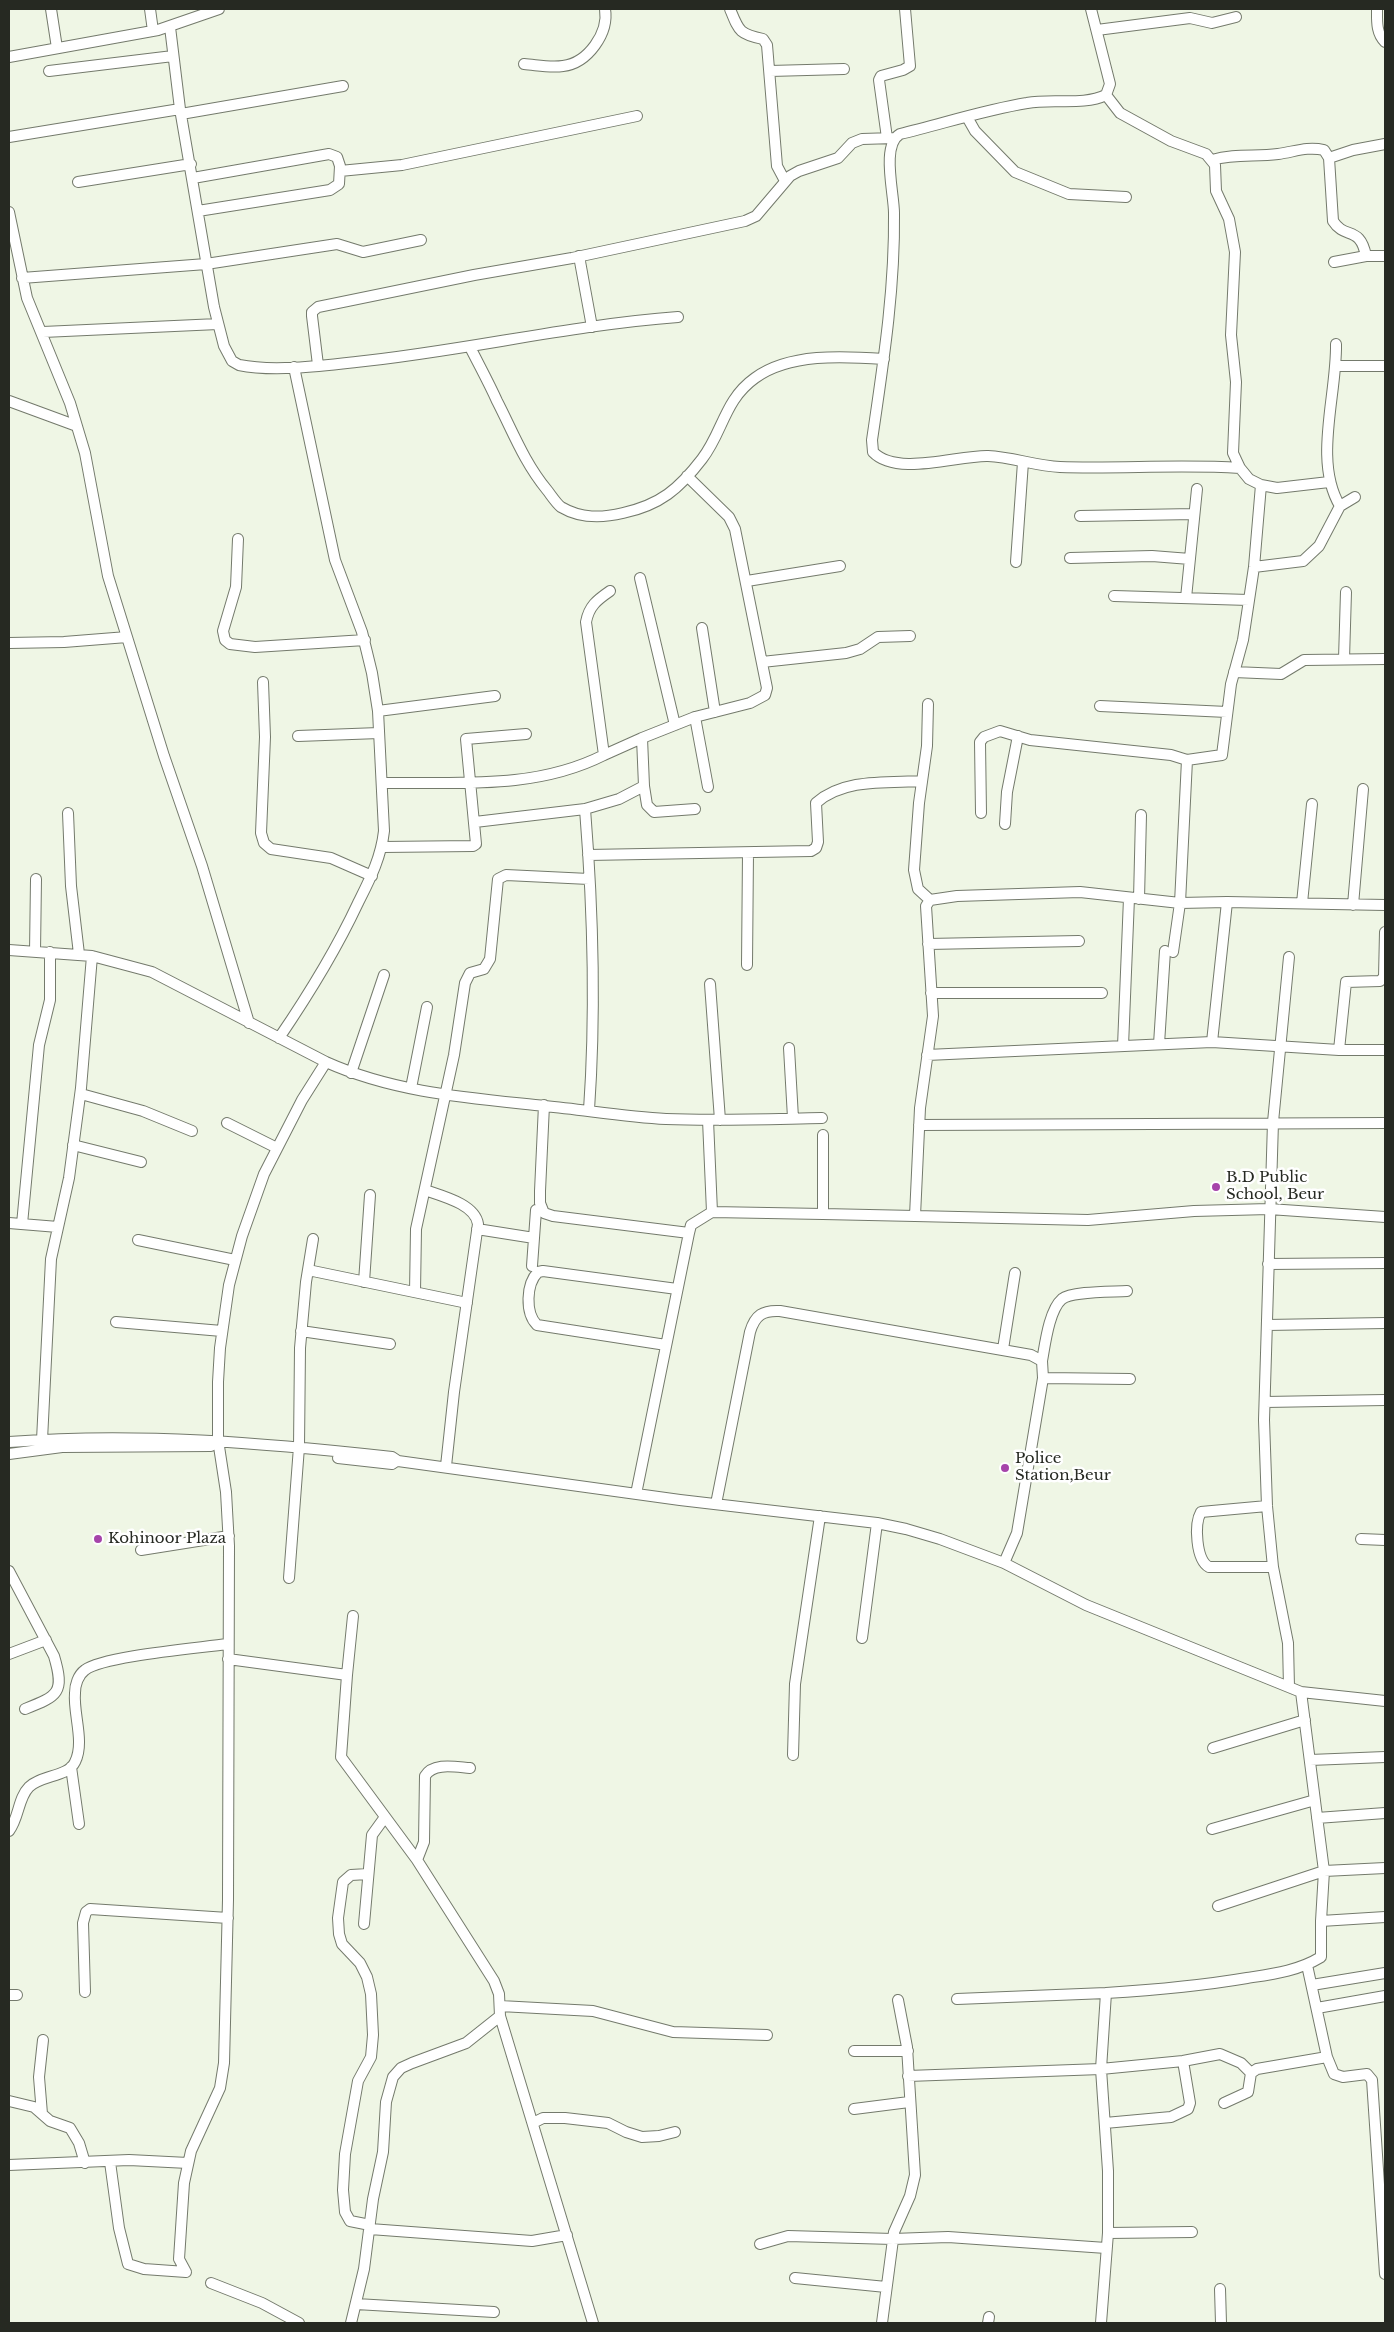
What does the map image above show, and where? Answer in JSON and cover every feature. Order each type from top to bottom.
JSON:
[{"type":"street","points":[[51,9],[57,48]]},
{"type":"street","points":[[150,9],[153,31]]},
{"type":"street","points":[[9,57],[153,31],[170,27],[217,9]]},
{"type":"street","points":[[524,64],[552,67],[575,63],[600,38],[605,25],[605,9]]},
{"type":"street","points":[[730,9],[738,30],[744,35],[763,39],[769,53],[771,115],[777,166],[785,181]]},
{"type":"street","points":[[905,9],[910,66],[881,76],[879,80],[890,138],[894,212],[892,285],[884,359],[872,440],[873,452],[877,456],[921,464],[990,456],[1057,467],[1118,469],[1210,466],[1240,468]]},
{"type":"street","points":[[1092,9],[1110,84],[1106,95]]},
{"type":"street","points":[[1377,9],[1378,31],[1385,42]]},
{"type":"street","points":[[1097,30],[1190,18],[1212,23],[1236,17]]},
{"type":"street","points":[[170,27],[180,112],[218,324],[228,356],[239,365],[294,367],[384,360],[628,321],[678,317]]},
{"type":"street","points":[[50,71],[173,56]]},
{"type":"street","points":[[770,71],[844,70]]},
{"type":"street","points":[[9,137],[344,86]]},
{"type":"street","points":[[318,365],[312,312],[318,307],[456,278],[579,256],[745,221],[756,216],[785,181],[799,171],[838,158],[857,141],[890,138],[1029,102],[1092,100],[1106,95]]},
{"type":"street","points":[[1106,95],[1120,113],[1138,125],[1206,154],[1215,165],[1216,191],[1229,219],[1235,252],[1231,335],[1236,382],[1233,453],[1240,468],[1250,479],[1261,485],[1277,488],[1329,482]]},
{"type":"street","points":[[340,171],[402,165],[637,116]]},
{"type":"street","points":[[967,117],[975,131],[1015,172],[1069,194],[1126,197]]},
{"type":"street","points":[[1329,158],[1353,150],[1385,144]]},
{"type":"street","points":[[1212,160],[1241,154],[1277,154],[1311,148],[1324,150],[1329,158],[1333,221],[1336,226],[1360,238],[1364,243],[1366,256]]},
{"type":"street","points":[[193,178],[329,154],[337,157],[340,171],[339,184],[330,190],[198,211]]},
{"type":"street","points":[[78,182],[190,164]]},
{"type":"street","points":[[9,212],[13,250],[27,298],[43,332],[77,426],[98,512],[103,556],[167,764],[202,866],[249,1022]]},
{"type":"street","points":[[22,278],[206,264],[338,244],[359,252],[421,240]]},
{"type":"street","points":[[579,256],[592,327]]},
{"type":"street","points":[[1334,262],[1366,256],[1385,256]]},
{"type":"street","points":[[43,332],[218,324]]},
{"type":"street","points":[[1336,344],[1336,366],[1327,453],[1329,482],[1340,506]]},
{"type":"street","points":[[470,347],[498,401],[516,443],[536,476],[560,506],[586,517],[613,516],[637,510],[653,505],[669,495],[687,476],[712,444],[726,410],[739,392],[756,377],[781,365],[802,361],[847,356],[884,359]]},
{"type":"street","points":[[1336,366],[1385,366]]},
{"type":"street","points":[[279,1038],[325,968],[372,876],[382,847],[384,823],[378,711],[365,640],[336,560],[294,367]]},
{"type":"street","points":[[9,401],[77,426]]},
{"type":"street","points":[[1016,562],[1023,462]]},
{"type":"street","points":[[383,783],[510,781],[556,774],[579,767],[604,754],[695,717],[750,703],[765,695],[767,688],[747,581],[735,529],[729,517],[687,476]]},
{"type":"street","points":[[981,813],[980,742],[984,737],[1000,731],[1030,740],[1171,755],[1188,760],[1222,755],[1227,712],[1234,672],[1243,640],[1254,567],[1261,485]]},
{"type":"street","points":[[1186,598],[1197,489]]},
{"type":"street","points":[[1254,567],[1303,560],[1319,546],[1340,506],[1355,497]]},
{"type":"street","points":[[1080,516],[1194,514]]},
{"type":"street","points":[[238,539],[236,587],[222,630],[225,640],[230,644],[255,647],[365,640]]},
{"type":"street","points":[[1070,558],[1152,556],[1190,559]]},
{"type":"street","points":[[747,581],[840,566]]},
{"type":"street","points":[[640,578],[675,725]]},
{"type":"street","points":[[604,754],[586,622],[588,610],[594,602],[610,591]]},
{"type":"street","points":[[1344,659],[1346,592]]},
{"type":"street","points":[[1114,596],[1249,600]]},
{"type":"street","points":[[702,628],[716,712]]},
{"type":"street","points":[[9,643],[64,642],[127,636]]},
{"type":"street","points":[[762,662],[846,653],[860,649],[878,637],[910,636]]},
{"type":"street","points":[[1234,672],[1281,674],[1304,660],[1385,659]]},
{"type":"street","points":[[263,682],[264,738],[261,833],[264,843],[272,849],[331,858],[372,876]]},
{"type":"street","points":[[378,711],[495,696]]},
{"type":"street","points":[[928,704],[928,733],[914,870],[918,889],[930,900]]},
{"type":"street","points":[[1100,706],[1227,712]]},
{"type":"street","points":[[695,717],[708,787]]},
{"type":"street","points":[[298,736],[379,733]]},
{"type":"street","points":[[382,847],[473,846],[477,840],[469,782],[466,739],[526,734]]},
{"type":"street","points":[[1005,824],[1007,792],[1018,736]]},
{"type":"street","points":[[642,738],[644,786],[647,805],[654,812],[695,810]]},
{"type":"street","points":[[1159,1044],[1169,951],[1180,903],[1188,760]]},
{"type":"street","points":[[588,855],[748,854],[811,851],[816,848],[818,842],[816,802],[823,796],[856,785],[922,781]]},
{"type":"street","points":[[475,822],[584,809],[619,799],[644,786]]},
{"type":"street","points":[[1353,904],[1363,789]]},
{"type":"street","points":[[1302,903],[1312,804]]},
{"type":"street","points":[[584,809],[588,855],[593,1009],[589,1110]]},
{"type":"street","points":[[68,813],[71,886],[78,954]]},
{"type":"street","points":[[1122,1046],[1141,815]]},
{"type":"street","points":[[747,965],[748,854]]},
{"type":"street","points":[[414,1292],[415,1242],[457,1038],[464,983],[470,973],[484,968],[490,959],[498,879],[506,875],[589,879]]},
{"type":"street","points":[[35,952],[36,879]]},
{"type":"street","points":[[915,1216],[919,1125],[933,1016],[926,906],[930,900],[957,896],[1080,892],[1180,903],[1385,905]]},
{"type":"street","points":[[1212,1042],[1227,902]]},
{"type":"street","points":[[1339,1050],[1346,982],[1380,981],[1384,977],[1385,932]]},
{"type":"street","points":[[928,944],[1079,941]]},
{"type":"street","points":[[9,950],[78,954],[129,964],[152,972],[326,1062],[351,1073],[411,1088],[445,1094],[589,1110],[632,1117],[708,1120],[822,1118]]},
{"type":"street","points":[[22,1224],[39,1045],[50,1000],[50,952]]},
{"type":"street","points":[[42,1440],[51,1259],[70,1178],[86,1055],[92,956]]},
{"type":"street","points":[[1289,957],[1273,1122],[1269,1209],[1265,1402],[1267,1506],[1273,1567],[1288,1643],[1289,1687]]},
{"type":"street","points":[[351,1073],[384,975]]},
{"type":"street","points":[[710,984],[720,1120]]},
{"type":"street","points":[[931,993],[1102,993]]},
{"type":"street","points":[[411,1088],[427,1007]]},
{"type":"street","points":[[927,1055],[1212,1042],[1339,1050],[1385,1050]]},
{"type":"street","points":[[789,1048],[793,1118]]},
{"type":"street","points":[[110,2162],[119,2228],[128,2264],[144,2269],[186,2272],[181,2266],[179,2250],[184,2183],[195,2142],[215,2103],[223,2076],[228,1918],[227,1644],[229,1536],[225,1483],[219,1443],[218,1382],[222,1331],[235,1260],[250,1210],[277,1148],[326,1062]]},
{"type":"street","points":[[80,1094],[143,1111],[192,1131]]},
{"type":"street","points":[[544,1106],[540,1191],[540,1203],[544,1213],[553,1216],[689,1233]]},
{"type":"street","points":[[708,1120],[712,1212]]},
{"type":"street","points":[[227,1123],[277,1148]]},
{"type":"street","points":[[919,1125],[1385,1123]]},
{"type":"street","points":[[823,1135],[823,1214]]},
{"type":"street","points":[[73,1145],[141,1162]]},
{"type":"street","points":[[425,1190],[445,1197],[469,1210],[477,1217],[478,1229],[446,1466]]},
{"type":"street","points":[[364,1282],[370,1195]]},
{"type":"street","points":[[636,1494],[691,1225],[712,1212],[1088,1220],[1194,1212],[1269,1209],[1385,1217]]},
{"type":"street","points":[[532,1266],[536,1210]]},
{"type":"street","points":[[9,1222],[58,1226]]},
{"type":"street","points":[[478,1229],[534,1238]]},
{"type":"street","points":[[289,1578],[299,1449],[301,1331],[312,1239]]},
{"type":"street","points":[[138,1240],[235,1260]]},
{"type":"street","points":[[1268,1264],[1385,1263]]},
{"type":"street","points":[[308,1270],[467,1303]]},
{"type":"street","points":[[666,1345],[537,1325],[530,1315],[529,1295],[532,1281],[538,1272],[543,1271],[678,1289]]},
{"type":"street","points":[[1003,1349],[1015,1273]]},
{"type":"street","points":[[1004,1563],[1017,1533],[1044,1378],[1042,1361],[1048,1329],[1056,1307],[1062,1299],[1075,1295],[1127,1290]]},
{"type":"street","points":[[716,1504],[750,1332],[756,1317],[763,1312],[780,1311],[1003,1349],[1031,1355],[1042,1361]]},
{"type":"street","points":[[116,1322],[222,1331]]},
{"type":"street","points":[[1267,1325],[1385,1323]]},
{"type":"street","points":[[301,1331],[390,1344]]},
{"type":"street","points":[[1044,1378],[1130,1379]]},
{"type":"street","points":[[1265,1402],[1385,1400]]},
{"type":"street","points":[[9,1442],[42,1440],[219,1443],[299,1449],[392,1464],[398,1461],[446,1466],[636,1494],[877,1524],[940,1539],[1004,1563],[1086,1605],[1301,1692],[1385,1701]]},
{"type":"street","points":[[9,1454],[62,1447],[219,1443]]},
{"type":"street","points":[[1267,1506],[1201,1512],[1197,1524],[1200,1559],[1209,1567],[1273,1567]]},
{"type":"street","points":[[792,1755],[795,1684],[820,1516]]},
{"type":"street","points":[[862,1638],[877,1524]]},
{"type":"street","points":[[140,1550],[229,1536]]},
{"type":"street","points":[[1361,1539],[1385,1540]]},
{"type":"street","points":[[9,1571],[46,1640],[58,1669],[58,1690],[54,1696],[25,1709]]},
{"type":"street","points":[[352,1616],[341,1757],[417,1860],[489,1970],[499,1994],[500,2011],[593,2323]]},
{"type":"street","points":[[9,1654],[46,1640]]},
{"type":"street","points":[[9,1831],[14,1825],[24,1795],[29,1787],[71,1767],[75,1763],[78,1742],[76,1687],[84,1670],[106,1661],[227,1644]]},
{"type":"street","points":[[228,1659],[347,1675]]},
{"type":"street","points":[[957,1999],[1189,1988],[1283,1972],[1307,1965],[1321,1957],[1324,1871],[1301,1692]]},
{"type":"street","points":[[1213,1748],[1305,1720]]},
{"type":"street","points":[[1310,1760],[1385,1757]]},
{"type":"street","points":[[71,1767],[78,1824]]},
{"type":"street","points":[[417,1860],[424,1842],[425,1776],[428,1771],[434,1768],[470,1768]]},
{"type":"street","points":[[1212,1829],[1315,1800]]},
{"type":"street","points":[[1317,1818],[1385,1813]]},
{"type":"street","points":[[364,1924],[372,1835],[385,1817]]},
{"type":"street","points":[[1218,1906],[1324,1871],[1385,1868]]},
{"type":"street","points":[[368,1874],[351,1875],[344,1882],[338,1926],[342,1944],[364,1968],[371,1994],[372,2051],[360,2075],[356,2089],[346,2146],[343,2190],[345,2212],[350,2221],[370,2227],[532,2241],[567,2235]]},
{"type":"street","points":[[85,1992],[83,1923],[86,1912],[90,1909],[228,1918]]},
{"type":"street","points":[[1321,1920],[1385,1917]]},
{"type":"street","points":[[1307,1965],[1327,2057],[1334,2074],[1337,2076],[1367,2074],[1372,2080],[1381,2151],[1385,2274]]},
{"type":"street","points":[[1312,1985],[1385,1973]]},
{"type":"street","points":[[1101,2323],[1108,2233],[1105,2123],[1101,2070],[1106,1993]]},
{"type":"street","points":[[1317,2008],[1385,1996]]},
{"type":"street","points":[[882,2323],[893,2240],[898,2220],[913,2185],[908,2051],[898,2000]]},
{"type":"street","points":[[351,2323],[383,2152],[386,2102],[393,2077],[400,2068],[466,2043],[500,2011],[592,2011],[673,2032],[767,2035]]},
{"type":"street","points":[[42,2114],[39,2077],[43,2040]]},
{"type":"street","points":[[854,2051],[908,2051]]},
{"type":"street","points":[[908,2076],[1101,2070],[1183,2061],[1220,2054],[1241,2063],[1251,2073]]},
{"type":"street","points":[[1251,2073],[1263,2067],[1327,2057]]},
{"type":"street","points":[[1105,2123],[1171,2117],[1188,2109],[1190,2103],[1183,2061]]},
{"type":"street","points":[[1224,2103],[1248,2092],[1251,2073]]},
{"type":"street","points":[[9,2101],[34,2107],[50,2121],[63,2125],[75,2134],[86,2163]]},
{"type":"street","points":[[854,2109],[909,2102]]},
{"type":"street","points":[[533,2124],[543,2118],[565,2118],[608,2123],[642,2137],[659,2136],[675,2132]]},
{"type":"street","points":[[9,2165],[136,2160],[188,2163]]},
{"type":"street","points":[[1108,2233],[1192,2232]]},
{"type":"street","points":[[760,2244],[788,2236],[893,2240],[948,2238],[1106,2248]]},
{"type":"street","points":[[795,2278],[886,2287]]},
{"type":"street","points":[[211,2283],[262,2303],[299,2323]]},
{"type":"street","points":[[1220,2289],[1221,2323]]},
{"type":"street","points":[[356,2304],[494,2312]]},
{"type":"place","name":"B.D Public School, Beur","points":[[1216,1187]]},
{"type":"place","name":"Police Station,Beur","points":[[1005,1468]]},
{"type":"place","name":"Kohinoor Plaza","points":[[98,1539]]}]
